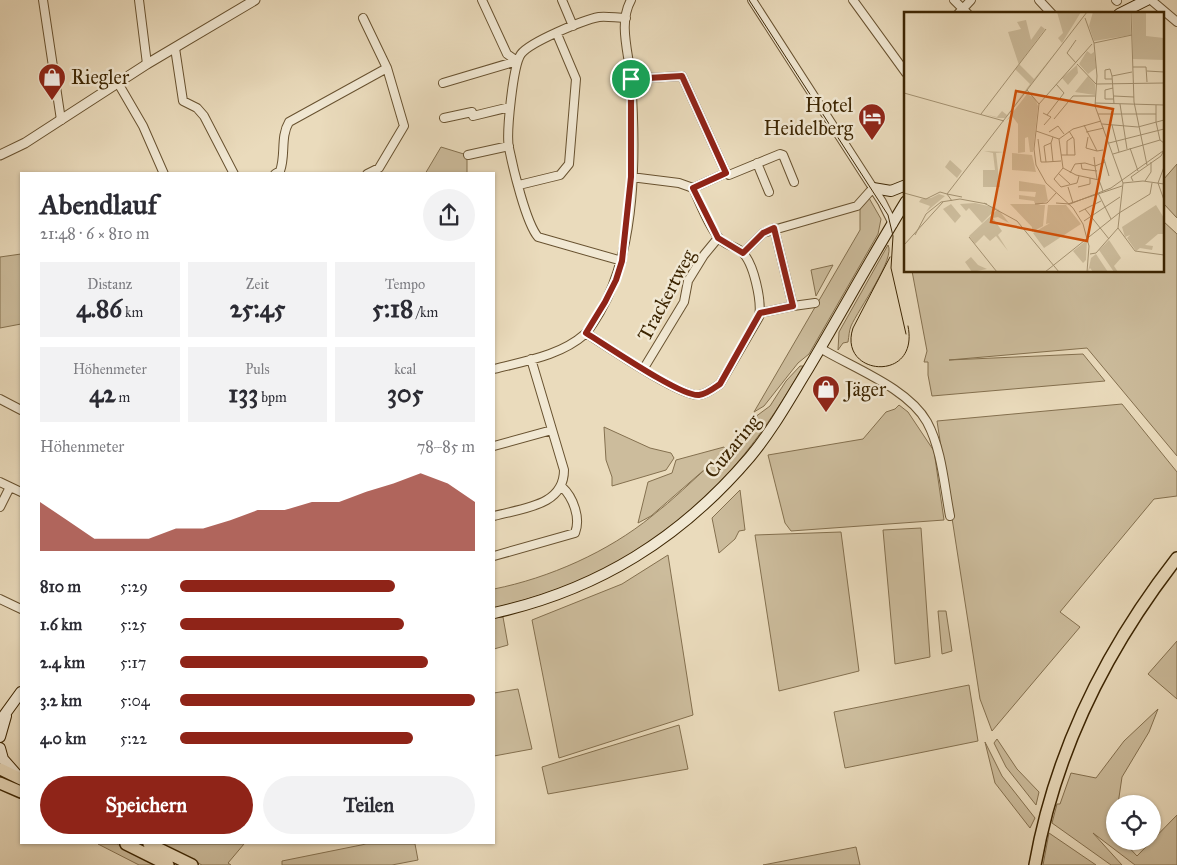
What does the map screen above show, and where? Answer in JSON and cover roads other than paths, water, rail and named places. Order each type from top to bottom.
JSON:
[{"type":"main road","points":[[1123,12],[1149,0]]},
{"type":"main road","points":[[873,188],[891,191],[904,186]]},
{"type":"main road","name":"Cuzaring","points":[[495,614],[544,600],[596,580],[624,565],[684,523],[719,491],[751,455],[784,409],[904,205]]},
{"type":"main road","points":[[1035,865],[1049,806],[1073,733],[1100,676],[1137,612],[1177,558]]},
{"type":"main road","points":[[0,721],[20,693]]},
{"type":"main road","points":[[0,737],[7,710]]},
{"type":"main road","points":[[0,748],[3,759],[20,778]]},
{"type":"main road","points":[[0,769],[20,779]]},
{"type":"main road","points":[[0,783],[20,792]]},
{"type":"main road","points":[[126,844],[168,865]]},
{"type":"main road","points":[[149,844],[192,865]]},
{"type":"street","points":[[43,0],[61,120]]},
{"type":"street","points":[[139,0],[147,64]]},
{"type":"street","points":[[0,155],[26,143],[147,64],[255,0]]},
{"type":"street","points":[[482,0],[507,54],[517,61]]},
{"type":"street","points":[[562,0],[573,26]]},
{"type":"street","points":[[495,370],[562,349],[586,333],[609,295],[622,261],[631,177],[631,79],[626,18],[631,0]]},
{"type":"street","points":[[752,0],[873,188],[893,224]]},
{"type":"street","points":[[853,0],[904,69]]},
{"type":"street","points":[[954,0],[963,12],[971,0]]},
{"type":"street","points":[[1039,0],[1050,12]]},
{"type":"street","points":[[1149,0],[1164,12]]},
{"type":"street","points":[[1164,12],[1175,21]]},
{"type":"street","points":[[622,261],[538,237],[528,221],[509,146],[510,107],[517,61],[521,54],[534,43],[573,26],[600,17],[626,18]]},
{"type":"street","points":[[363,18],[387,68],[404,126],[379,168],[371,172]]},
{"type":"street","points":[[519,185],[560,175],[569,164],[576,79],[557,34]]},
{"type":"street","points":[[175,48],[183,101],[197,108],[204,116],[233,172]]},
{"type":"street","points":[[443,84],[517,61]]},
{"type":"street","points":[[280,172],[285,129],[289,122],[387,68]]},
{"type":"street","points":[[631,79],[682,76],[726,173]]},
{"type":"street","points":[[118,83],[143,126],[163,172]]},
{"type":"street","points":[[444,118],[472,112],[473,116],[510,107]]},
{"type":"street","points":[[468,155],[509,146]]},
{"type":"street","points":[[693,188],[726,173],[729,175],[780,154],[783,155],[794,182]]},
{"type":"street","points":[[757,163],[769,192]]},
{"type":"street","points":[[586,333],[686,393],[699,395],[712,390],[720,384],[760,313],[761,306],[753,271],[743,253],[718,238],[693,188],[679,182],[631,177]]},
{"type":"street","points":[[743,253],[763,233],[774,228],[857,206],[873,188]]},
{"type":"street","points":[[774,228],[793,306]]},
{"type":"street","name":"Trackertweg","points":[[644,368],[684,302],[688,281],[704,255],[718,238]]},
{"type":"street","points":[[760,313],[815,303]]},
{"type":"street","points":[[820,348],[900,394],[919,411],[926,421],[937,447],[950,516]]},
{"type":"street","points":[[495,516],[544,502],[556,495],[562,487],[564,470],[531,359]]},
{"type":"street","points":[[0,398],[20,409]]},
{"type":"street","points":[[495,446],[552,430]]},
{"type":"street","points":[[0,482],[20,492]]},
{"type":"street","points":[[0,507],[10,487]]},
{"type":"street","points":[[495,556],[575,533],[578,525],[570,495],[562,487]]},
{"type":"street","points":[[0,599],[20,609]]},
{"type":"tram line","points":[[749,0],[888,215],[893,236],[891,268],[906,334]]},
{"type":"tram line","points":[[890,257],[853,328],[851,344],[857,356],[867,364],[879,367],[892,365],[902,358],[908,345],[908,326]]},
{"type":"place","name":"Riegler","points":[[52,101]]},
{"type":"place","name":"Hotel Heidelberg","points":[[872,141]]},
{"type":"place","name":"Jäger","points":[[826,413]]}]
